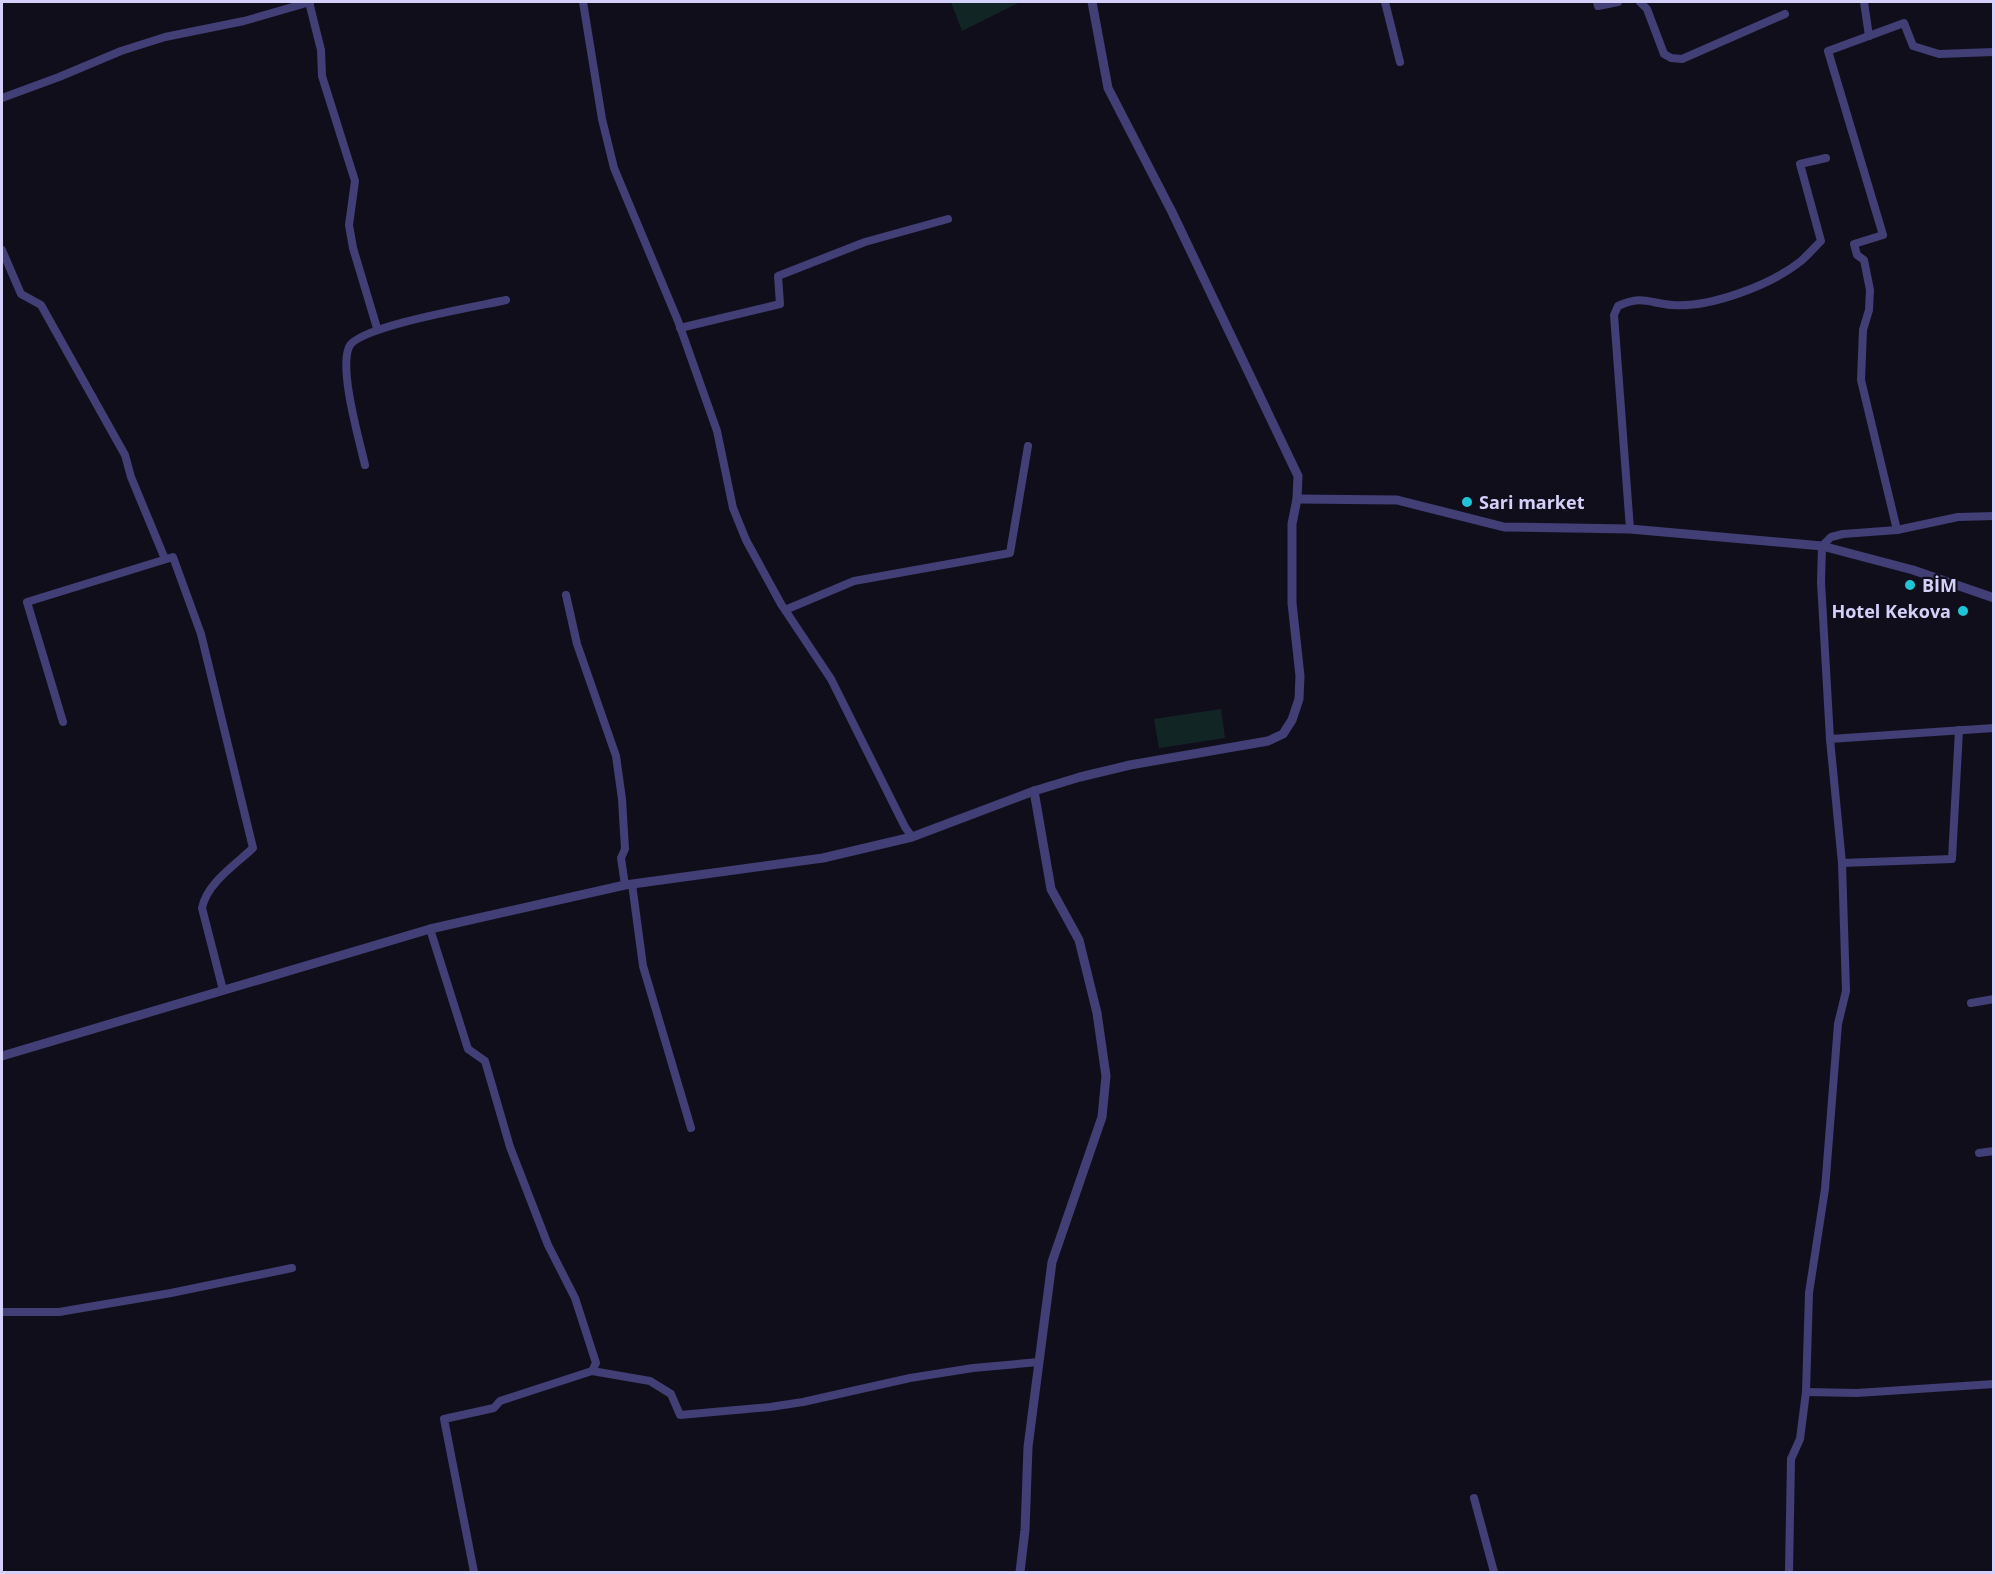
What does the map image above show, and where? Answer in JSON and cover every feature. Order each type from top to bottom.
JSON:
[{"type":"street","points":[[2,98],[165,36],[244,21],[310,2],[321,50],[322,76],[355,181],[349,225],[353,248],[377,328]]},
{"type":"street","points":[[583,2],[602,118],[614,168],[680,328],[717,431],[733,507],[746,540],[785,610],[831,679],[912,837]]},
{"type":"street","points":[[2,1056],[430,929],[628,884],[823,858],[912,837],[1034,791],[1080,777],[1130,765],[1268,741],[1283,734],[1292,720],[1299,699],[1300,676],[1292,603],[1292,524],[1297,500],[1298,476],[1172,212],[1108,87],[1092,2]]},
{"type":"street","points":[[1384,2],[1400,62]]},
{"type":"street","points":[[1597,2],[1598,6],[1617,2]]},
{"type":"street","points":[[1640,2],[1647,9],[1665,54],[1671,58],[1682,59],[1785,14]]},
{"type":"street","points":[[1864,2],[1869,36]]},
{"type":"street","points":[[1897,530],[1861,380],[1863,330],[1869,310],[1870,290],[1864,260],[1857,255],[1854,244],[1883,235],[1828,51],[1904,23],[1913,46],[1939,54],[1994,52]]},
{"type":"street","points":[[1630,529],[1614,315],[1618,306],[1646,299],[1671,305],[1718,299],[1758,287],[1801,261],[1821,241],[1800,164],[1826,158]]},
{"type":"street","points":[[680,328],[780,303],[778,276],[865,242],[948,219]]},
{"type":"street","points":[[2,250],[21,294],[41,305],[125,456],[165,560]]},
{"type":"street","points":[[365,465],[347,383],[348,348],[353,340],[377,328],[506,300]]},
{"type":"street","points":[[785,610],[854,581],[1010,553],[1028,446]]},
{"type":"street","points":[[1297,500],[1397,500],[1504,527],[1630,529],[1822,546],[1913,570],[1994,598]]},
{"type":"street","points":[[1789,1572],[1791,1460],[1800,1439],[1806,1392],[1809,1293],[1825,1189],[1838,1024],[1846,991],[1842,863],[1830,739],[1821,582],[1822,546],[1831,537],[1843,534],[1897,530],[1958,518],[1994,516]]},
{"type":"street","points":[[63,722],[27,602],[173,557],[201,634],[253,848],[220,878],[204,897],[202,908],[223,990]]},
{"type":"street","points":[[566,595],[578,644],[616,756],[622,799],[625,849],[621,858],[643,966],[691,1128]]},
{"type":"street","points":[[1830,739],[1994,728]]},
{"type":"street","points":[[1842,863],[1952,859],[1959,730]]},
{"type":"street","points":[[1020,1572],[1028,1447],[1052,1262],[1102,1117],[1106,1076],[1097,1013],[1079,940],[1051,889],[1034,791]]},
{"type":"street","points":[[430,929],[468,1049],[485,1061],[510,1147],[548,1245],[575,1298],[596,1363],[592,1371]]},
{"type":"street","points":[[1971,1004],[1994,999]]},
{"type":"street","points":[[1979,1153],[1994,1151]]},
{"type":"street","points":[[2,1312],[59,1312],[171,1293],[292,1268]]},
{"type":"street","points":[[474,1572],[444,1419],[494,1408],[500,1401],[592,1371],[650,1381],[670,1394],[680,1415],[770,1407],[910,1378],[973,1368],[1039,1362]]},
{"type":"street","points":[[1806,1392],[1857,1392],[1994,1383]]},
{"type":"street","points":[[1474,1498],[1494,1572]]},
{"type":"green space","points":[[951,2],[1020,2],[962,31]]},
{"type":"green space","points":[[1221,709],[1225,738],[1159,748],[1154,719]]},
{"type":"place","name":"Sari market","points":[[1467,502]]},
{"type":"place","name":"BİM","points":[[1910,585]]},
{"type":"place","name":"Hotel Kekova","points":[[1963,611]]}]
